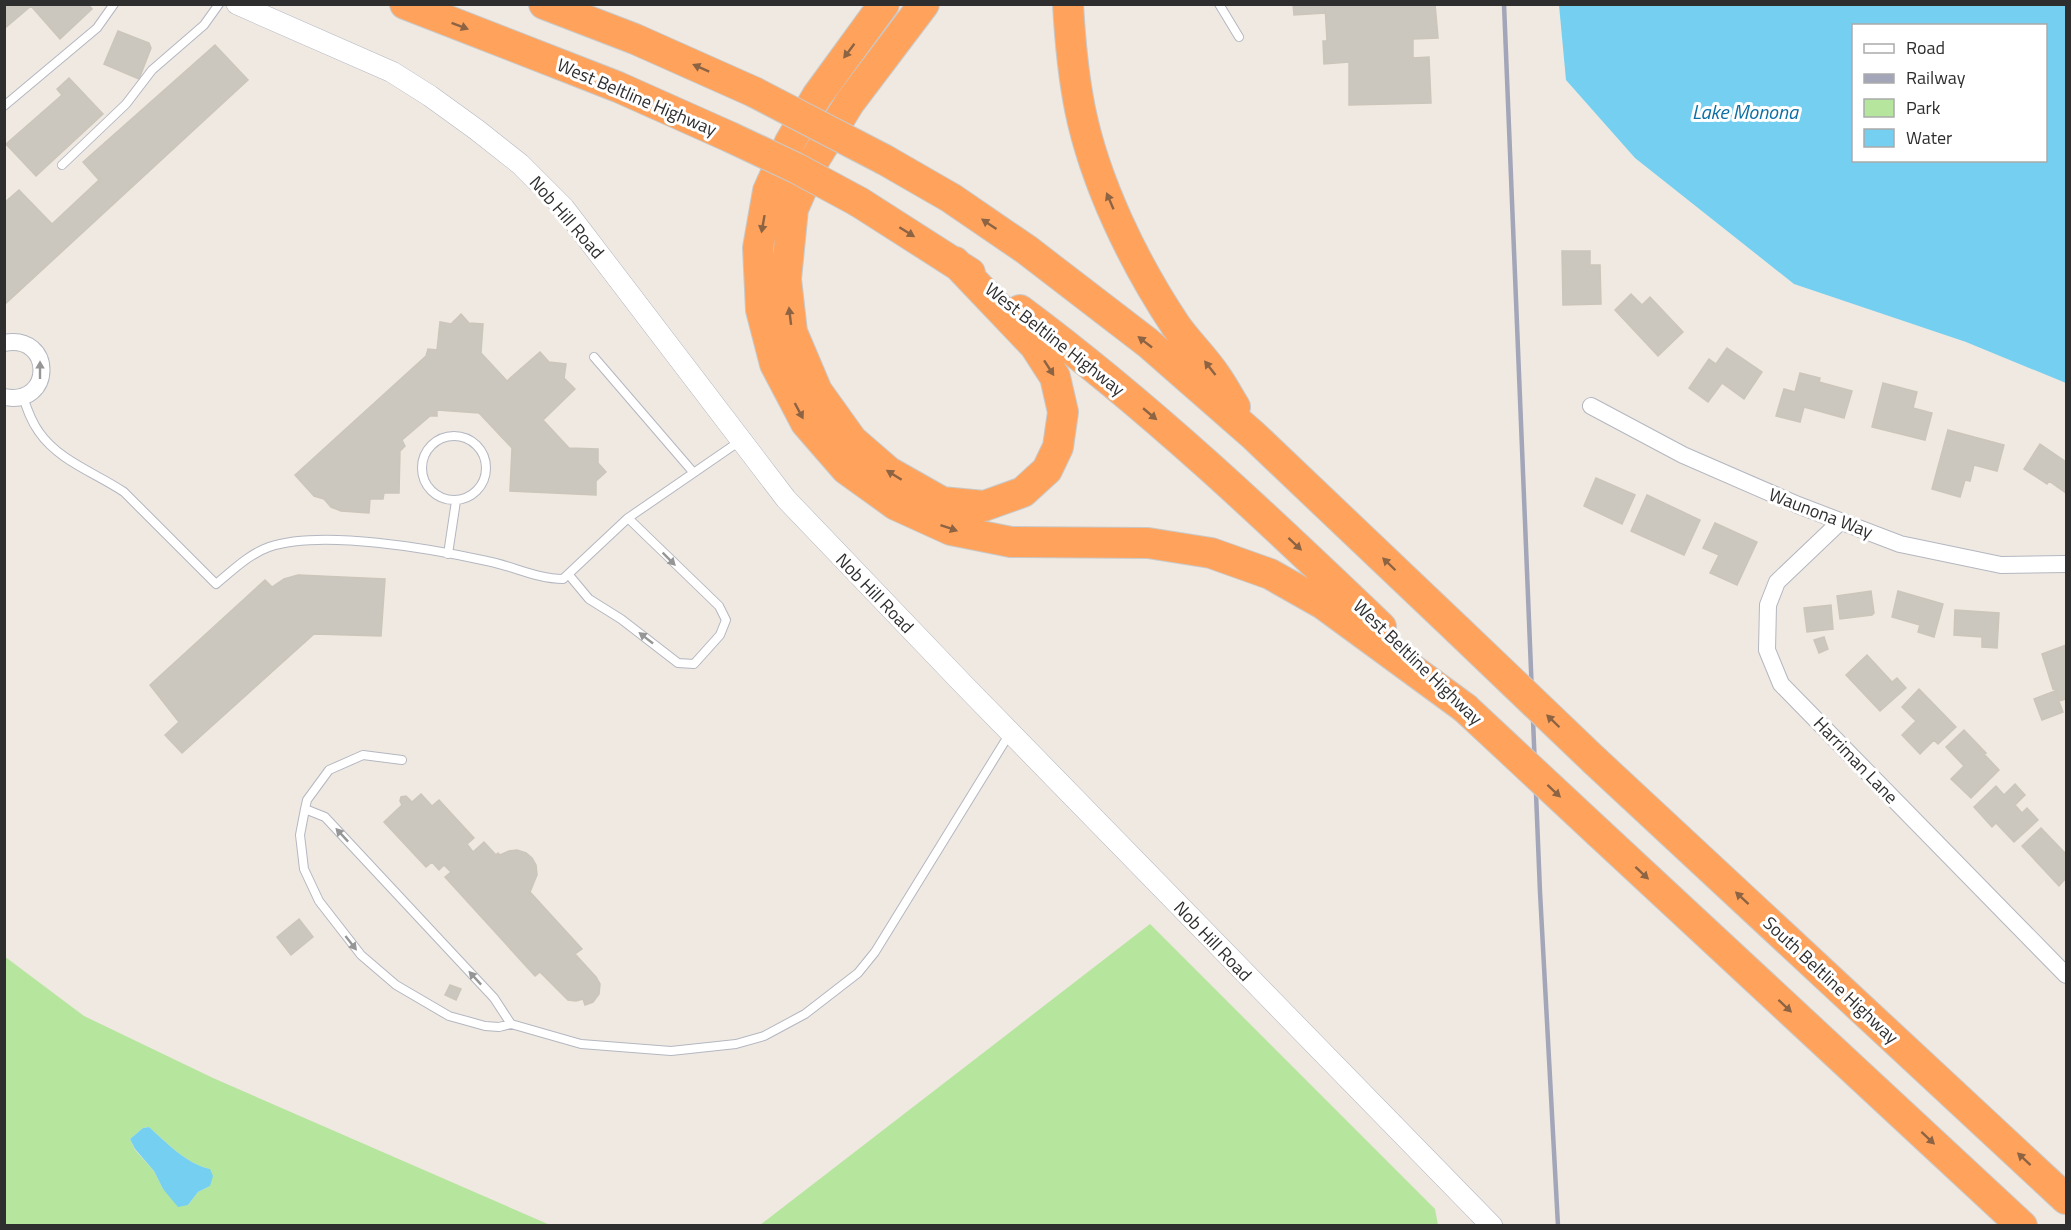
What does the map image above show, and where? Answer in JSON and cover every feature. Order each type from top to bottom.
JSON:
[{"type":"highway","name":"West Beltline Highway","points":[[405,4],[618,87],[796,168],[859,202],[955,262],[1048,331],[1194,451],[1465,708],[2022,1226]]},
{"type":"highway","points":[[544,4],[635,39],[754,92],[885,160],[951,198],[1026,250],[1148,343],[1253,435]]},
{"type":"highway","points":[[884,4],[817,96],[790,142],[768,191],[758,248],[761,310],[775,364],[806,423],[846,469],[896,505],[951,530],[1011,542],[1148,543],[1211,553],[1270,574],[1323,604],[1465,708]]},
{"type":"highway","points":[[924,4],[850,102],[815,159],[792,209],[786,279],[792,332],[818,391],[852,440],[889,472],[942,502],[984,506],[1023,492],[1047,470],[1058,447],[1063,412],[1055,377],[1035,346],[955,262]]},
{"type":"highway","points":[[1068,4],[1071,52],[1080,110],[1093,158],[1110,201],[1137,259],[1166,309],[1178,328],[1216,375],[1253,435]]},
{"type":"highway","name":"South Beltline Highway","points":[[1253,435],[1595,761],[2067,1198]]},
{"type":"street","name":"Nob Hill Road","points":[[237,4],[392,72],[468,123],[520,164],[564,208],[786,499],[1492,1226]]},
{"type":"street","points":[[4,343],[15,341],[24,344],[38,354],[41,362],[41,380],[30,393],[14,399],[4,397]]},
{"type":"street","name":"Waunona Way","points":[[1591,406],[1683,455],[1798,505],[1900,544],[2001,565],[2067,564]]},
{"type":"street","name":"Harriman Lane","points":[[1841,521],[1777,582],[1768,605],[1767,650],[1781,684],[2067,975]]},
{"type":"lane","points":[[4,106],[97,28],[114,4]]},
{"type":"lane","points":[[62,165],[126,104],[152,70],[204,25],[219,4]]},
{"type":"lane","points":[[1219,4],[1239,37]]},
{"type":"lane","points":[[594,357],[693,472]]},
{"type":"lane","points":[[23,397],[32,422],[47,443],[90,473],[110,482],[124,492],[216,584],[243,562],[267,548],[296,541],[357,542],[448,554],[489,561],[549,579],[563,579],[628,518],[740,441]]},
{"type":"lane","points":[[443,437],[465,437],[483,451],[486,462],[487,473],[483,484],[467,499],[456,501],[436,496],[424,480],[423,459],[434,442],[443,437]]},
{"type":"lane","points":[[448,554],[456,501]]},
{"type":"lane","points":[[569,575],[589,599],[621,619],[678,663],[694,664],[720,635],[726,620],[719,606],[628,518]]},
{"type":"lane","points":[[402,760],[363,755],[328,770],[307,800],[305,809],[300,835],[304,869],[319,902],[361,955],[396,985],[449,1016],[484,1026],[499,1027],[511,1024],[581,1044],[671,1051],[736,1044],[764,1036],[805,1014],[858,973],[875,952],[1010,732]]},
{"type":"lane","points":[[305,809],[325,817],[494,998],[511,1024]]},
{"type":"green space","points":[[1150,924],[1435,1209],[1438,1225],[760,1225]]},
{"type":"green space","points":[[4,956],[84,1016],[213,1078],[550,1225],[5,1225]],"holes":[[[149,1127],[184,1157],[210,1169],[210,1186],[198,1192],[188,1205],[163,1189],[154,1171],[135,1150],[130,1139],[143,1128]]]},
{"type":"water","name":"Lake Monona","points":[[1559,5],[2066,5],[2066,383],[1966,342],[1794,284],[1635,158],[1566,80]]},
{"type":"water","points":[[149,1127],[184,1157],[210,1169],[213,1176],[210,1186],[198,1192],[188,1205],[178,1207],[163,1189],[154,1171],[135,1149],[130,1139],[143,1128]]},
{"type":"building","points":[[4,4],[88,4],[92,9],[60,39],[31,6],[4,29]]},
{"type":"building","points":[[1293,4],[1325,4],[1325,13],[1294,15]]},
{"type":"building","points":[[1325,4],[1435,4],[1438,38],[1413,39],[1413,58],[1429,57],[1431,103],[1349,105],[1349,62],[1324,64],[1323,41],[1327,41]]},
{"type":"building","points":[[118,31],[149,43],[151,48],[139,79],[104,64]]},
{"type":"building","points":[[215,45],[248,80],[4,305],[4,203],[19,190],[52,224],[99,180],[83,162]]},
{"type":"building","points":[[69,78],[103,114],[36,176],[6,144],[62,95],[57,89]]},
{"type":"building","points":[[1562,251],[1590,251],[1590,265],[1600,265],[1601,304],[1563,305]]},
{"type":"building","points":[[1631,294],[1642,305],[1650,297],[1683,332],[1658,356],[1615,310]]},
{"type":"building","points":[[461,314],[469,323],[483,324],[481,353],[507,381],[540,352],[549,362],[566,364],[564,378],[575,389],[543,420],[569,448],[598,449],[598,463],[606,472],[596,481],[596,495],[510,491],[512,448],[479,413],[437,410],[437,416],[430,416],[402,440],[405,446],[400,451],[399,493],[384,493],[383,499],[370,499],[369,513],[341,511],[331,507],[324,499],[314,496],[295,475],[426,356],[428,349],[437,350],[440,322],[451,324]]},
{"type":"building","points":[[1727,348],[1762,372],[1744,399],[1722,383],[1708,402],[1689,388],[1709,359],[1716,364]]},
{"type":"building","points":[[1800,373],[1820,378],[1819,382],[1852,391],[1844,418],[1804,407],[1800,422],[1776,416],[1784,389],[1795,392]]},
{"type":"building","points":[[1883,383],[1917,392],[1913,408],[1932,413],[1925,440],[1872,427]]},
{"type":"building","points":[[1948,430],[2004,445],[1997,471],[1974,465],[1970,481],[1965,480],[1960,497],[1932,489]]},
{"type":"building","points":[[2040,444],[2066,462],[2066,493],[2049,481],[2047,484],[2024,469]]},
{"type":"building","points":[[1596,478],[1635,495],[1622,524],[1584,506]]},
{"type":"building","points":[[1647,495],[1700,520],[1684,555],[1631,531]]},
{"type":"building","points":[[1715,523],[1757,542],[1737,585],[1710,573],[1719,555],[1703,548]]},
{"type":"building","points":[[298,575],[385,579],[381,636],[314,634],[182,753],[165,735],[179,722],[150,685],[265,580],[272,587],[284,579]]},
{"type":"building","points":[[1871,591],[1874,613],[1872,615],[1840,619],[1837,596]]},
{"type":"building","points":[[1898,591],[1943,604],[1934,637],[1918,632],[1920,625],[1892,617]]},
{"type":"building","points":[[1831,605],[1833,629],[1807,632],[1804,608]]},
{"type":"building","points":[[1955,610],[1999,613],[1997,648],[1982,647],[1982,637],[1954,635]]},
{"type":"building","points":[[1824,637],[1828,649],[1819,653],[1814,640]]},
{"type":"building","points":[[2066,645],[2066,699],[2059,701],[2042,654]]},
{"type":"building","points":[[1867,655],[1892,682],[1897,678],[1906,688],[1880,711],[1846,675]]},
{"type":"building","points":[[1919,689],[1956,727],[1938,744],[1934,740],[1920,754],[1902,735],[1916,721],[1902,707]]},
{"type":"building","points":[[2055,691],[2063,712],[2042,720],[2034,699]]},
{"type":"building","points":[[1964,730],[1999,770],[1971,798],[1951,779],[1964,766],[1946,747]]},
{"type":"building","points":[[2015,784],[2025,795],[2015,805],[2022,813],[2027,808],[2038,820],[2014,842],[1996,823],[1992,827],[1974,807],[1996,786],[2004,795]]},
{"type":"building","points":[[421,794],[432,806],[439,800],[474,838],[467,844],[473,852],[484,842],[496,855],[517,850],[532,858],[536,865],[537,875],[530,892],[582,949],[575,954],[600,984],[599,994],[593,1002],[585,1005],[583,999],[568,1000],[540,972],[535,976],[445,877],[451,872],[444,865],[439,870],[432,862],[426,867],[384,822],[402,805],[401,797],[406,796],[412,802]]},
{"type":"building","points":[[2041,828],[2065,853],[2066,851],[2066,878],[2059,886],[2022,846]]},
{"type":"building","points":[[299,919],[313,937],[291,955],[277,937]]},
{"type":"building","points":[[450,985],[461,989],[456,1000],[445,995]]},
{"type":"railway","points":[[1504,4],[1540,892],[1558,1226]]}]
